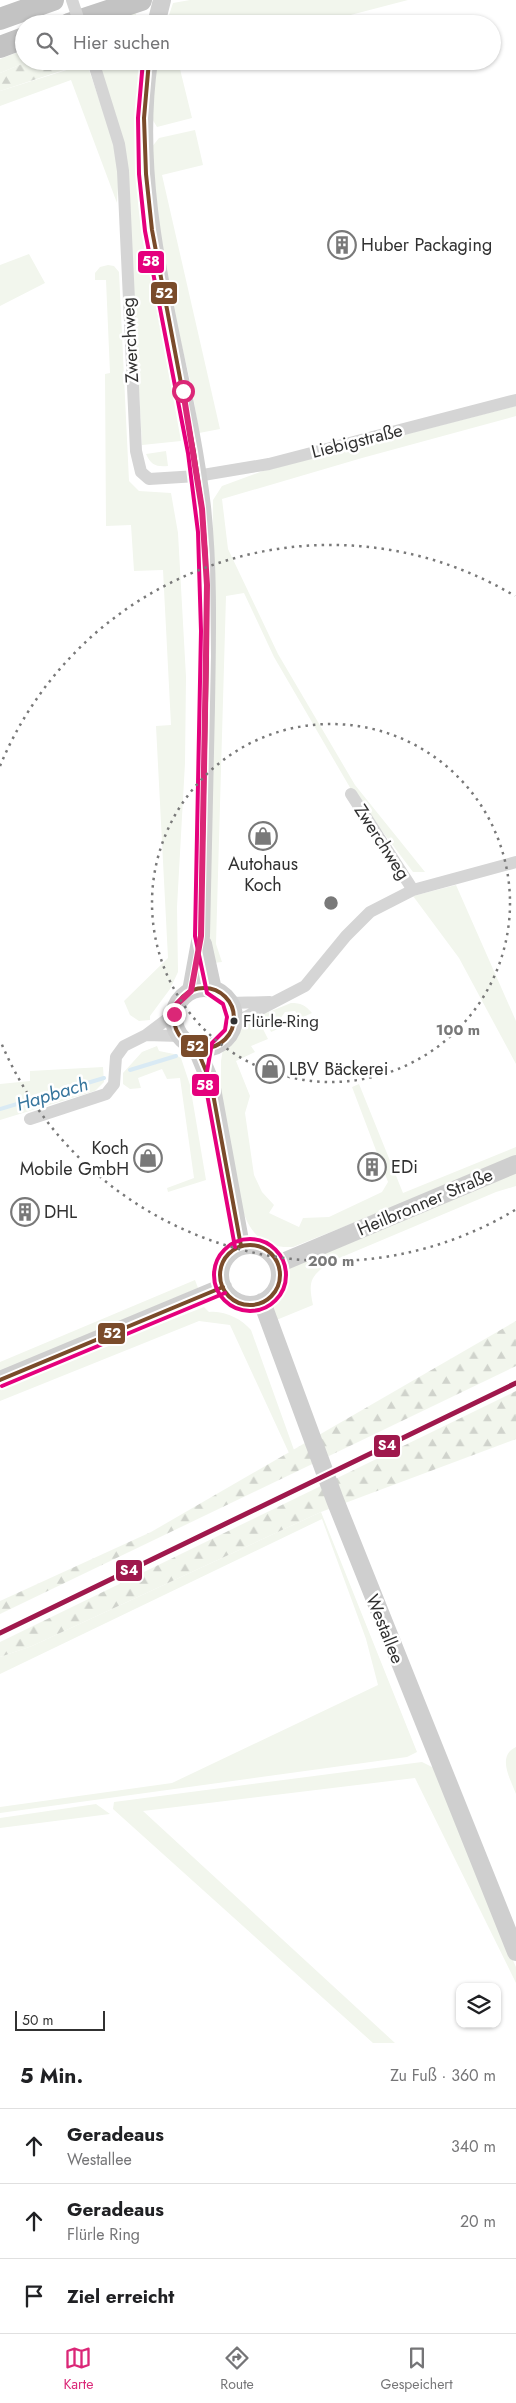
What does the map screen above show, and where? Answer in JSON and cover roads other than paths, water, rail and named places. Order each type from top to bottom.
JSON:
[{"type":"highway","points":[[0,19],[53,0]]},
{"type":"highway","points":[[96,15],[141,0]]},
{"type":"highway","points":[[0,47],[15,41]]},
{"type":"main road","points":[[158,15],[162,0]]},
{"type":"main road","points":[[148,70],[145,135],[147,196],[155,257],[183,391],[198,476],[207,585],[201,936],[191,991]]},
{"type":"main road","points":[[201,936],[213,990]]},
{"type":"main road","points":[[201,988],[213,990],[225,996],[234,1011],[234,1023],[228,1036],[218,1045],[205,1048],[188,1044],[180,1036],[174,1023],[177,1004],[191,991],[201,988]]},
{"type":"main road","points":[[211,1084],[218,1045]]},
{"type":"main road","points":[[196,1047],[211,1084],[241,1246]]},
{"type":"main road","name":"Heilbronner Straße","points":[[278,1264],[516,1164]]},
{"type":"main road","points":[[252,1245],[263,1248],[272,1254],[278,1264],[280,1277],[278,1287],[271,1296],[262,1302],[251,1305],[239,1303],[229,1296],[222,1287],[220,1275],[223,1262],[230,1252],[241,1246],[252,1245]]},
{"type":"main road","points":[[0,1380],[222,1287]]},
{"type":"main road","name":"Westallee","points":[[262,1302],[335,1500],[516,1952]]},
{"type":"street","points":[[72,0],[77,15]]},
{"type":"street","name":"Zwerchweg","points":[[96,70],[119,144],[123,171],[136,451],[141,472],[149,480],[198,476]]},
{"type":"street","name":"Liebigstraße","points":[[198,476],[269,464],[516,400]]},
{"type":"street","name":"Zwerchweg","points":[[350,794],[413,890]]},
{"type":"street","points":[[234,1023],[305,986],[346,936],[370,912],[413,890],[516,862]]},
{"type":"street","points":[[230,1003],[273,1002]]},
{"type":"street","points":[[30,1119],[106,1094],[114,1084],[116,1057],[124,1046],[146,1035],[174,1014]]},
{"type":"street","points":[[146,1035],[180,1036]]},
{"type":"waterway","name":"Hapbach","points":[[130,1070],[176,1056]]},
{"type":"waterway","name":"Hapbach","points":[[0,1109],[104,1078]]},
{"type":"place","name":"Huber Packaging","points":[[342,245]]},
{"type":"place","name":"Autohaus Koch","points":[[263,836]]},
{"type":"place","name":"Flürle-Ring","points":[[234,1021]]},
{"type":"place","name":"LBV Bäckerei","points":[[270,1069]]},
{"type":"place","name":"Koch Mobile GmbH","points":[[148,1158]]},
{"type":"place","name":"EDi","points":[[372,1167]]},
{"type":"place","name":"DHL","points":[[25,1212]]}]
